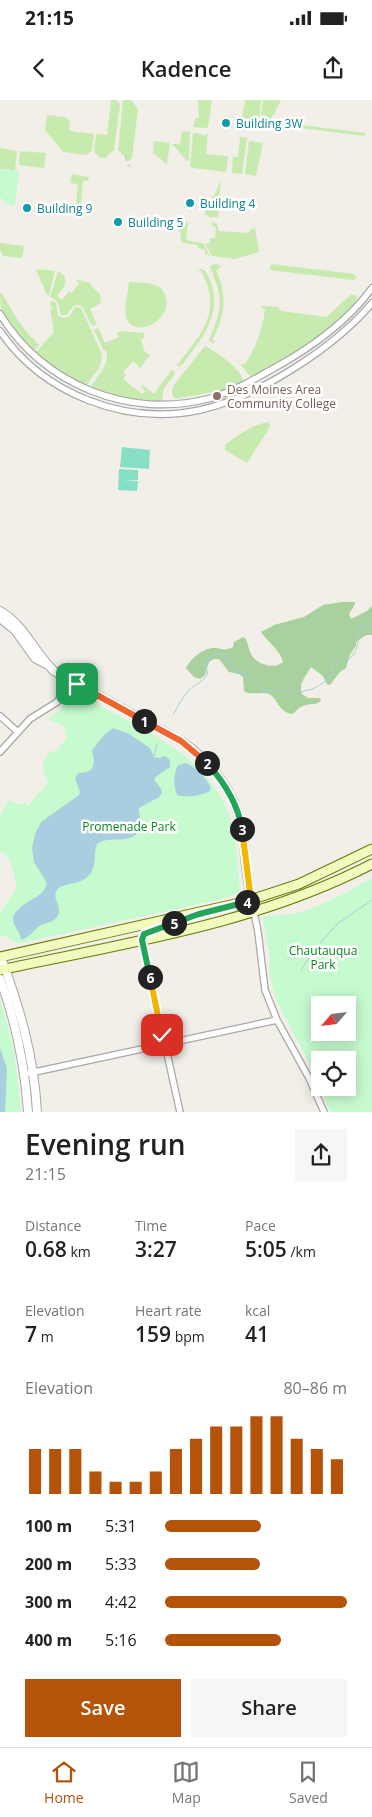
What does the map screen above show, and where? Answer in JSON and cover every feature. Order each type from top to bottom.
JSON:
[{"type":"main road","points":[[0,956],[199,914],[251,900],[299,884],[372,849]]},
{"type":"main road","points":[[3,970],[223,921],[320,889],[372,864]]},
{"type":"main road","points":[[142,940],[144,934],[149,931],[199,914]]},
{"type":"main road","points":[[132,928],[142,940]]},
{"type":"street","points":[[0,314],[10,330],[47,367],[87,390],[128,402],[158,405],[211,398],[230,391],[288,361],[329,332],[352,311],[372,288]]},
{"type":"street","points":[[10,330],[1,335],[33,367],[57,385],[74,394],[103,406],[126,411],[158,414],[179,413],[208,408],[232,400],[291,370],[333,341],[356,321],[372,302],[365,297]]},
{"type":"street","points":[[0,611],[21,628],[47,665]]},
{"type":"street","points":[[0,618],[15,630],[35,658],[71,681],[181,741],[198,754],[215,772],[230,794],[242,824],[251,900],[258,932],[265,990],[277,1020],[310,1078],[324,1112]]},
{"type":"street","points":[[0,752],[37,714],[57,702],[71,681]]},
{"type":"street","points":[[0,716],[18,732]]},
{"type":"street","points":[[142,940],[180,1112]]},
{"type":"street","points":[[0,956],[3,970],[23,1021],[33,1073],[37,1112]]},
{"type":"street","points":[[0,978],[14,1023],[25,1075],[28,1112]]},
{"type":"street","points":[[25,1075],[277,1020]]},
{"type":"green space","points":[[111,100],[117,100],[120,105],[114,150],[105,158],[99,157],[94,151],[96,134],[107,135]]},
{"type":"green space","points":[[123,100],[131,100],[138,109],[132,158],[128,161],[118,150]]},
{"type":"green space","points":[[198,100],[212,100],[208,128],[193,127],[196,118],[199,118]]},
{"type":"green space","points":[[245,100],[261,100],[259,120],[251,119],[246,127],[244,127],[244,131],[240,130]]},
{"type":"green space","points":[[263,100],[281,100],[270,121],[260,120]]},
{"type":"green space","points":[[47,115],[65,117],[70,121],[69,131],[94,134],[92,150],[87,155],[63,152],[45,130]]},
{"type":"green space","points":[[277,122],[365,133],[365,136],[276,125]]},
{"type":"green space","points":[[182,131],[190,132],[189,160],[187,161],[172,144],[180,144]]},
{"type":"green space","points":[[193,133],[202,134],[202,136],[208,134],[206,154],[228,156],[226,172],[190,166]]},
{"type":"green space","points":[[240,137],[247,138],[242,174],[232,173],[233,157],[238,157]]},
{"type":"green space","points":[[154,141],[170,143],[167,164],[153,153]]},
{"type":"green space","points":[[249,141],[263,143],[256,176],[245,174]]},
{"type":"green space","points":[[0,148],[17,151],[15,170],[0,169]]},
{"type":"green space","points":[[20,151],[46,153],[44,168],[19,165]]},
{"type":"green space","points":[[0,169],[19,171],[15,206],[6,204],[0,197]]},
{"type":"green space","points":[[72,174],[89,177],[88,181],[83,181],[80,212],[77,212],[77,216],[75,216],[78,184],[70,183]]},
{"type":"green space","points":[[221,180],[218,217],[210,217],[205,214],[205,210],[210,208],[212,196],[214,196]]},
{"type":"green space","points":[[161,222],[188,223],[186,239],[203,243],[210,256],[205,254],[205,250],[198,248],[198,245],[183,243],[180,237],[181,232],[177,230],[178,226],[170,223],[163,225]]},
{"type":"green space","points":[[212,222],[217,224],[219,231],[249,233],[250,230],[255,228],[259,252],[235,259],[212,256],[205,244],[210,243],[210,238],[215,238],[216,228],[212,225]]},
{"type":"green space","points":[[0,243],[24,246],[22,258],[3,256],[0,250]]},
{"type":"green space","points":[[216,264],[221,266],[216,271],[222,288],[223,306],[220,323],[212,340],[215,342],[213,344],[209,340],[217,320],[220,304],[218,288],[210,267]]},
{"type":"green space","points":[[271,264],[354,274],[357,278],[353,280],[270,270]]},
{"type":"green space","points":[[201,269],[208,275],[213,290],[214,308],[212,317],[199,341],[179,367],[175,363],[178,364],[195,342],[207,321],[210,310],[207,285],[201,271],[197,271]]},
{"type":"green space","points":[[36,270],[55,271],[49,295],[47,295]]},
{"type":"green space","points":[[58,271],[66,280],[57,296],[62,300],[69,291],[72,293],[79,283],[75,279],[90,283],[100,294],[101,303],[90,309],[97,325],[92,326],[83,308],[79,305],[73,306],[67,315],[61,315],[57,301],[50,297]]},
{"type":"green space","points":[[129,282],[153,284],[163,290],[167,302],[165,310],[160,318],[145,327],[137,327],[131,324],[126,317]]},
{"type":"green space","points":[[2,293],[18,320],[39,345],[33,352],[1,310],[0,294]]},
{"type":"green space","points":[[351,294],[357,296],[356,303],[333,325],[295,355],[253,377],[241,365],[242,363],[245,364],[249,358],[258,338],[265,309],[261,308],[262,306],[278,307],[281,311],[327,317]]},
{"type":"green space","points":[[50,302],[56,303],[58,315],[62,318],[69,317],[75,307],[81,308],[101,352],[100,366],[86,387],[67,378],[35,353],[54,332],[50,309],[52,309]]},
{"type":"green space","points":[[98,327],[105,343],[119,337],[117,333],[120,331],[144,333],[141,341],[145,352],[150,355],[139,369],[139,366],[133,361],[123,372],[126,375],[123,379],[142,394],[145,391],[141,387],[143,385],[154,394],[172,369],[175,374],[164,388],[162,401],[123,399],[91,387],[103,370],[107,356],[106,350],[104,351],[94,330]]},
{"type":"green space","points":[[205,346],[234,366],[243,381],[225,390],[174,399],[172,393],[173,386]]},
{"type":"green space","points":[[268,422],[270,425],[268,430],[247,463],[225,450],[225,445],[240,434],[257,425]]},
{"type":"green space","points":[[122,447],[150,450],[149,469],[120,467]]},
{"type":"green space","points":[[119,469],[138,470],[138,480],[123,480],[138,481],[137,491],[118,490]]},
{"type":"green space","points":[[355,602],[349,614],[351,619],[367,611],[372,606],[372,635],[366,635],[356,642],[346,668],[340,672],[330,685],[327,684],[323,676],[311,667],[301,686],[302,694],[308,698],[320,698],[321,701],[305,705],[293,714],[284,711],[269,694],[244,691],[243,677],[229,672],[219,659],[209,662],[205,675],[200,679],[194,677],[186,668],[203,651],[211,648],[231,648],[234,642],[243,637],[246,639],[253,658],[266,665],[275,666],[283,662],[279,654],[261,632],[274,625],[304,617],[323,605]]},
{"type":"green space","name":"Promenade Park","points":[[73,691],[168,743],[189,759],[207,777],[222,799],[232,825],[240,889],[238,893],[222,899],[16,944],[5,936],[0,936],[0,913],[17,888],[14,872],[8,857],[0,851],[0,816],[9,799],[19,805],[23,803],[28,806],[48,783],[43,762],[51,750],[54,753],[66,739],[66,732],[62,724],[51,721],[49,718],[60,710]]},
{"type":"green space","name":"Chautauqua Park","points":[[372,878],[372,1112],[330,1112],[324,1096],[356,1096],[356,1051],[311,1051],[311,1067],[276,999],[269,973],[270,956],[262,917],[296,913],[328,901]]},
{"type":"green space","points":[[0,998],[14,1051],[21,1112],[0,1112]]},
{"type":"water","points":[[113,728],[129,734],[150,748],[154,757],[165,756],[170,760],[170,767],[154,778],[162,793],[159,797],[139,808],[141,826],[137,834],[126,839],[102,841],[97,844],[90,874],[82,880],[57,890],[55,895],[59,912],[56,919],[41,925],[21,940],[13,922],[14,915],[22,906],[37,897],[45,889],[47,883],[34,862],[32,848],[35,834],[41,822],[79,795],[80,792],[75,778],[79,773],[85,773],[91,769],[94,763],[92,750],[105,734]]},
{"type":"water","points":[[186,763],[203,776],[211,787],[210,791],[193,796],[177,795],[174,776],[178,765]]},
{"type":"water","points":[[0,1048],[7,1069],[5,1112],[0,1112]]},
{"type":"waterway","points":[[126,155],[126,161]]},
{"type":"waterway","points":[[173,715],[189,690],[207,675],[208,671],[204,667],[204,661],[218,653],[232,663],[236,671],[251,677],[262,689],[300,692],[313,689],[329,679],[334,661],[345,662],[353,655],[358,644],[358,629],[363,624],[367,624],[372,629]]},
{"type":"waterway","points":[[154,756],[157,744]]},
{"type":"waterway","points":[[301,970],[314,950],[337,924],[372,900]]},
{"type":"place","name":"Building 3W","points":[[226,123]]},
{"type":"place","name":"Building 4","points":[[190,203]]},
{"type":"place","name":"Building 9","points":[[27,208]]},
{"type":"place","name":"Building 5","points":[[118,222]]},
{"type":"place","name":"Des Moines Area Community College","points":[[217,396]]},
{"type":"route","points":[[77,684],[190,747],[215,772],[223,783],[242,824],[251,900],[199,914],[144,934],[142,940],[162,1035]]}]
